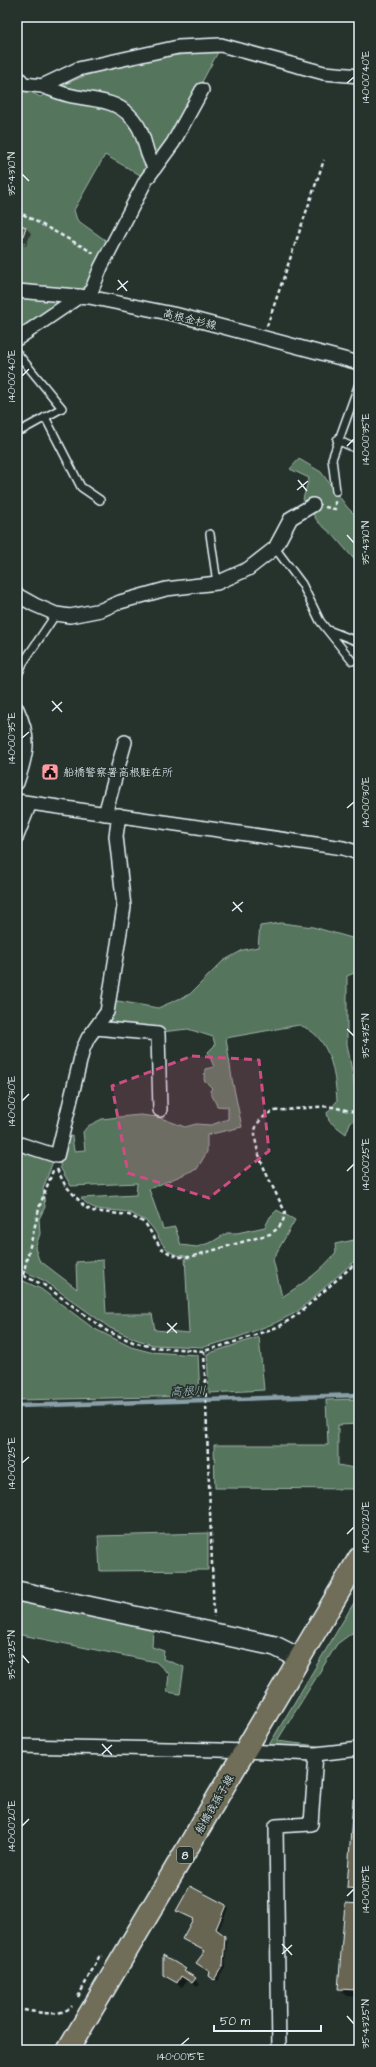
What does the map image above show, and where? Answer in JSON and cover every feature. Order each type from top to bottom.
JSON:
[{"type":"main road","name":"船橋我孫子線","points":[[68,2050],[299,1658],[352,1582],[359,1558]]},
{"type":"street","points":[[42,86],[78,69],[178,47],[221,45],[324,73],[359,76]]},
{"type":"street","points":[[17,76],[24,84],[42,86],[67,95],[108,101],[121,108],[134,121],[141,131],[148,155],[155,168]]},
{"type":"street","points":[[17,339],[85,296],[146,180],[173,143],[202,90]]},
{"type":"street","name":"高根金杉線","points":[[17,291],[85,296],[178,315],[359,363]]},
{"type":"street","points":[[17,595],[56,614],[70,616],[84,614],[166,589],[217,583],[248,569],[275,548],[291,518],[313,505]]},
{"type":"street","points":[[17,709],[22,720],[27,740],[26,756],[17,783]]},
{"type":"street","points":[[105,814],[125,742]]},
{"type":"street","points":[[17,801],[343,848],[359,853]]},
{"type":"street","points":[[17,836],[27,816],[30,803]]},
{"type":"street","points":[[17,1143],[57,1156],[83,1049],[88,1038],[107,1012],[124,907],[116,836],[119,815]]},
{"type":"street","points":[[96,1028],[158,1034],[160,1110]]},
{"type":"street","points":[[17,1591],[275,1646],[299,1658]]},
{"type":"street","points":[[17,1746],[316,1754],[359,1749]]},
{"type":"street","points":[[279,2050],[276,1826],[311,1824],[316,1754]]},
{"type":"lane","points":[[17,352],[62,408],[22,430],[17,425]]},
{"type":"lane","points":[[336,491],[332,458],[337,440],[359,384]]},
{"type":"lane","points":[[45,418],[81,487],[100,500]]},
{"type":"lane","points":[[337,440],[359,450]]},
{"type":"lane","points":[[210,534],[217,583]]},
{"type":"lane","points":[[275,548],[302,584],[320,621],[352,660]]},
{"type":"lane","points":[[17,677],[23,663],[56,614]]},
{"type":"lane","points":[[327,629],[359,642]]},
{"type":"path","points":[[263,338],[324,160]]},
{"type":"path","points":[[17,211],[105,259]]},
{"type":"path","points":[[313,505],[335,509],[336,491]]},
{"type":"path","points":[[23,1275],[40,1204],[55,1165],[65,1184],[85,1207],[92,1211],[129,1215],[145,1223],[161,1248],[165,1251],[178,1257],[190,1257],[270,1234],[279,1228],[284,1220],[285,1212],[260,1154],[255,1132],[258,1122],[266,1114],[274,1111],[328,1106],[359,1113]]},
{"type":"path","points":[[17,1273],[44,1285],[107,1331],[133,1342],[152,1348],[204,1350],[238,1341],[280,1326],[297,1315],[359,1260]]},
{"type":"path","points":[[204,1350],[214,1634]]},
{"type":"path","points":[[17,2009],[49,2013],[64,2012],[72,2008],[99,1957],[103,1956],[120,1964]]},
{"type":"highlighted area","points":[[192,1056],[259,1060],[269,1151],[209,1198],[128,1173],[112,1086]]},
{"type":"green space","points":[[218,52],[171,140],[142,176],[105,155],[74,210],[77,220],[108,242],[87,286],[79,290],[17,285],[17,80],[22,87],[40,97],[79,78],[117,66],[184,54]]},
{"type":"green space","points":[[17,297],[68,299],[17,331]]},
{"type":"green space","points":[[299,459],[321,472],[347,507],[359,519],[359,565],[334,536],[318,522],[303,499],[309,478],[290,469]]},
{"type":"green space","points":[[281,923],[313,927],[359,940],[359,971],[347,976],[347,1044],[358,1103],[357,1119],[350,1123],[346,1134],[329,1121],[327,1113],[337,1101],[335,1078],[329,1056],[324,1046],[318,1037],[309,1030],[299,1025],[226,1038],[232,1079],[242,1127],[207,1135],[207,1152],[197,1169],[149,1189],[163,1229],[175,1227],[181,1245],[197,1247],[212,1242],[227,1233],[237,1233],[265,1227],[270,1217],[277,1210],[295,1220],[273,1259],[282,1297],[318,1271],[330,1259],[336,1252],[335,1244],[359,1239],[359,1257],[297,1312],[275,1323],[236,1338],[204,1347],[153,1345],[110,1328],[45,1281],[17,1268],[17,1149],[53,1161],[43,1189],[45,1207],[39,1219],[40,1234],[35,1248],[39,1260],[77,1289],[76,1262],[103,1260],[106,1314],[152,1314],[155,1330],[189,1333],[185,1256],[176,1255],[170,1252],[161,1242],[150,1224],[144,1220],[123,1211],[98,1209],[87,1204],[81,1198],[136,1195],[137,1183],[71,1186],[60,1167],[63,1140],[72,1136],[74,1151],[85,1150],[83,1132],[88,1126],[102,1119],[140,1115],[158,1117],[185,1127],[196,1124],[211,1125],[228,1119],[228,1107],[217,1106],[210,1091],[212,1088],[204,1080],[205,1069],[214,1067],[208,1052],[215,1045],[213,1037],[188,1029],[161,1032],[104,1025],[112,1000],[158,1008],[190,994],[223,961],[243,950],[258,947],[260,926]]},
{"type":"green space","points":[[17,1278],[41,1289],[93,1328],[131,1347],[150,1352],[198,1355],[200,1396],[17,1400]]},
{"type":"green space","points":[[259,1337],[264,1390],[209,1393],[207,1354]]},
{"type":"green space","points":[[359,1399],[359,1424],[338,1425],[338,1465],[359,1469],[359,1489],[215,1488],[214,1445],[328,1445],[326,1400]]},
{"type":"green space","points":[[208,1533],[208,1570],[100,1571],[98,1536]]},
{"type":"green space","points":[[17,1598],[153,1630],[152,1647],[164,1651],[163,1659],[184,1667],[180,1694],[167,1692],[169,1674],[156,1662],[17,1634]]},
{"type":"green space","points":[[359,1599],[359,1631],[352,1633],[337,1644],[277,1741],[326,1747],[269,1745],[355,1601]]},
{"type":"building","points":[[17,224],[26,227],[21,242],[17,241]]},
{"type":"building","points":[[353,1799],[359,1799],[359,1889],[347,1888]]},
{"type":"building","points":[[190,1886],[226,1905],[216,1929],[225,1936],[223,1965],[214,1980],[209,1976],[210,1972],[196,1963],[205,1951],[182,1939],[193,1919],[176,1911]]},
{"type":"building","points":[[345,1903],[359,1904],[357,1990],[338,1989]]},
{"type":"building","points":[[163,1955],[186,1969],[184,1971],[196,1978],[192,1983],[181,1976],[177,1983],[163,1975]]},
{"type":"waterway","name":"高根川","points":[[17,1406],[359,1395]]},
{"type":"place","name":"船橋警察署高根駐在所","points":[[50,772]]}]
